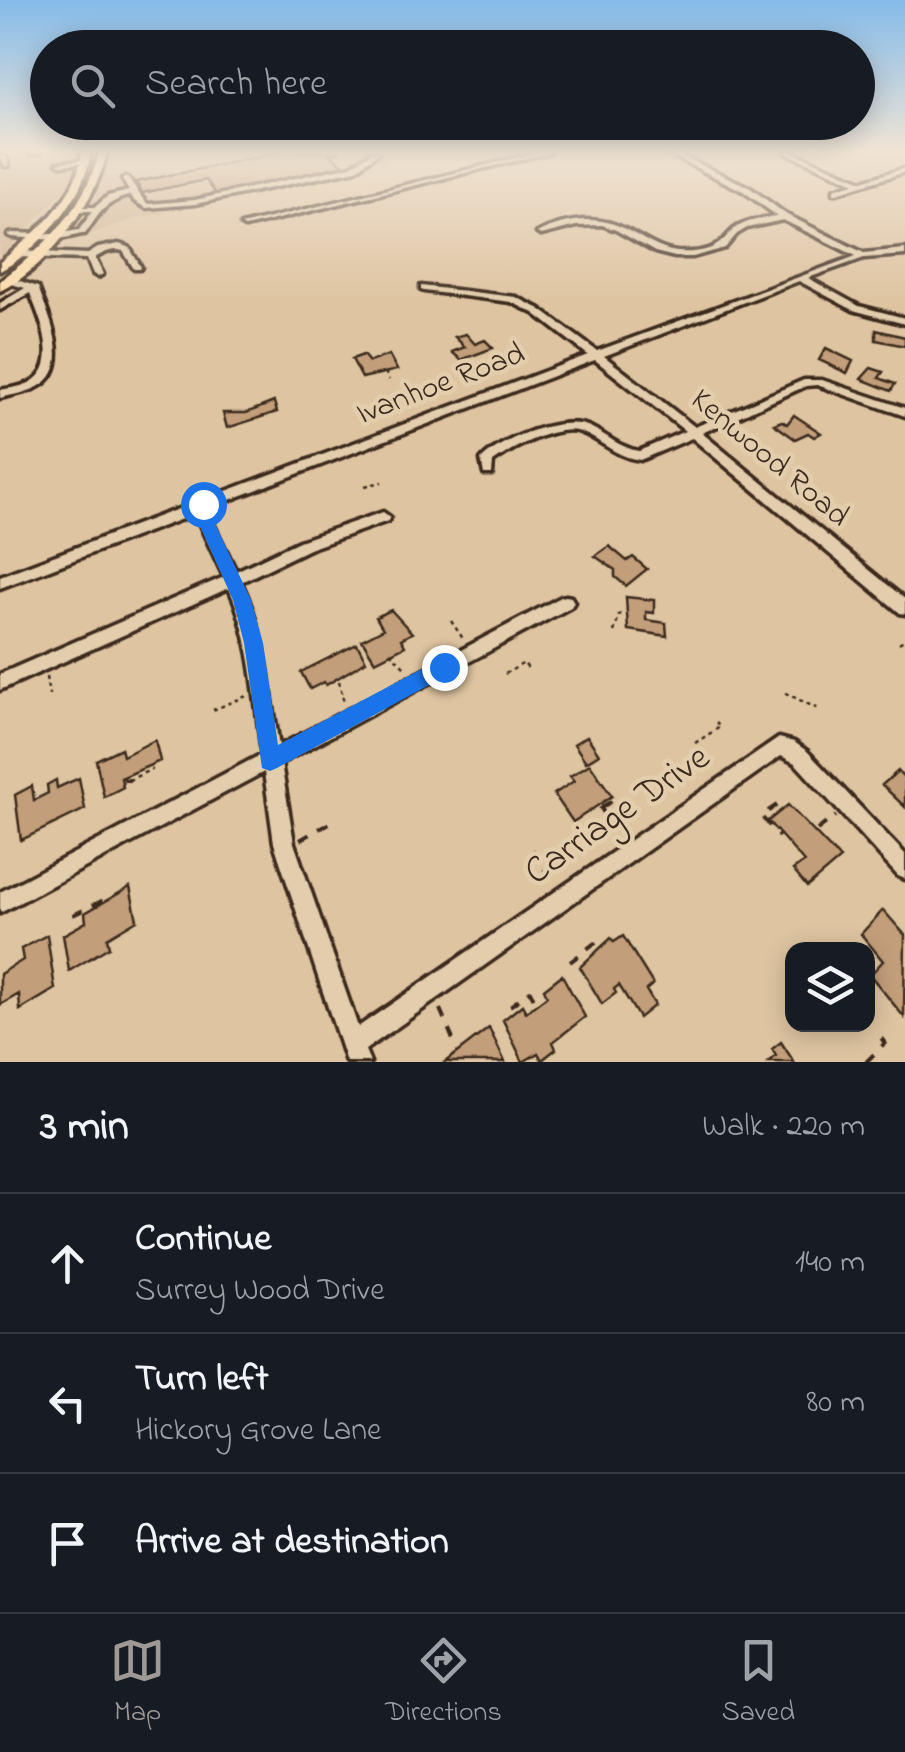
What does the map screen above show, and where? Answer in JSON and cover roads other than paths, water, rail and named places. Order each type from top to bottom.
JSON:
[{"type":"main road","points":[[0,268],[37,237],[64,202]]},
{"type":"main road","points":[[4,284],[40,256],[81,202]]},
{"type":"street","points":[[12,236],[82,232],[106,202]]},
{"type":"street","points":[[142,202],[146,206],[197,202]]},
{"type":"street","points":[[245,225],[342,202]]},
{"type":"street","points":[[764,202],[863,256]]},
{"type":"street","points":[[76,209],[98,208]]},
{"type":"street","points":[[541,232],[578,222],[597,222],[613,226],[654,250],[696,254],[722,246],[746,226],[784,216]]},
{"type":"street","points":[[9,258],[90,258],[101,250],[119,247],[126,250],[138,267]]},
{"type":"street","name":"Ivanhoe Road","points":[[0,582],[800,278],[863,256],[905,252]]},
{"type":"street","points":[[90,258],[98,274]]},
{"type":"street","points":[[800,278],[856,308],[905,320]]},
{"type":"street","points":[[4,284],[33,287]]},
{"type":"street","points":[[0,307],[33,287]]},
{"type":"street","points":[[0,394],[36,384],[50,374],[53,359],[33,287]]},
{"type":"street","name":"Kenwood Road","points":[[424,288],[512,299],[537,311],[695,432],[905,608]]},
{"type":"street","points":[[488,471],[487,460],[496,452],[565,425],[582,428],[634,456],[650,453],[804,383],[818,382],[905,412]]},
{"type":"street","points":[[198,506],[233,580],[257,659],[284,843],[355,1053]]},
{"type":"street","points":[[0,682],[233,580],[304,544],[383,517]]},
{"type":"street","points":[[0,903],[566,602]]},
{"type":"street","name":"Carriage Drive","points":[[355,1053],[779,747],[801,757],[905,869]]}]
